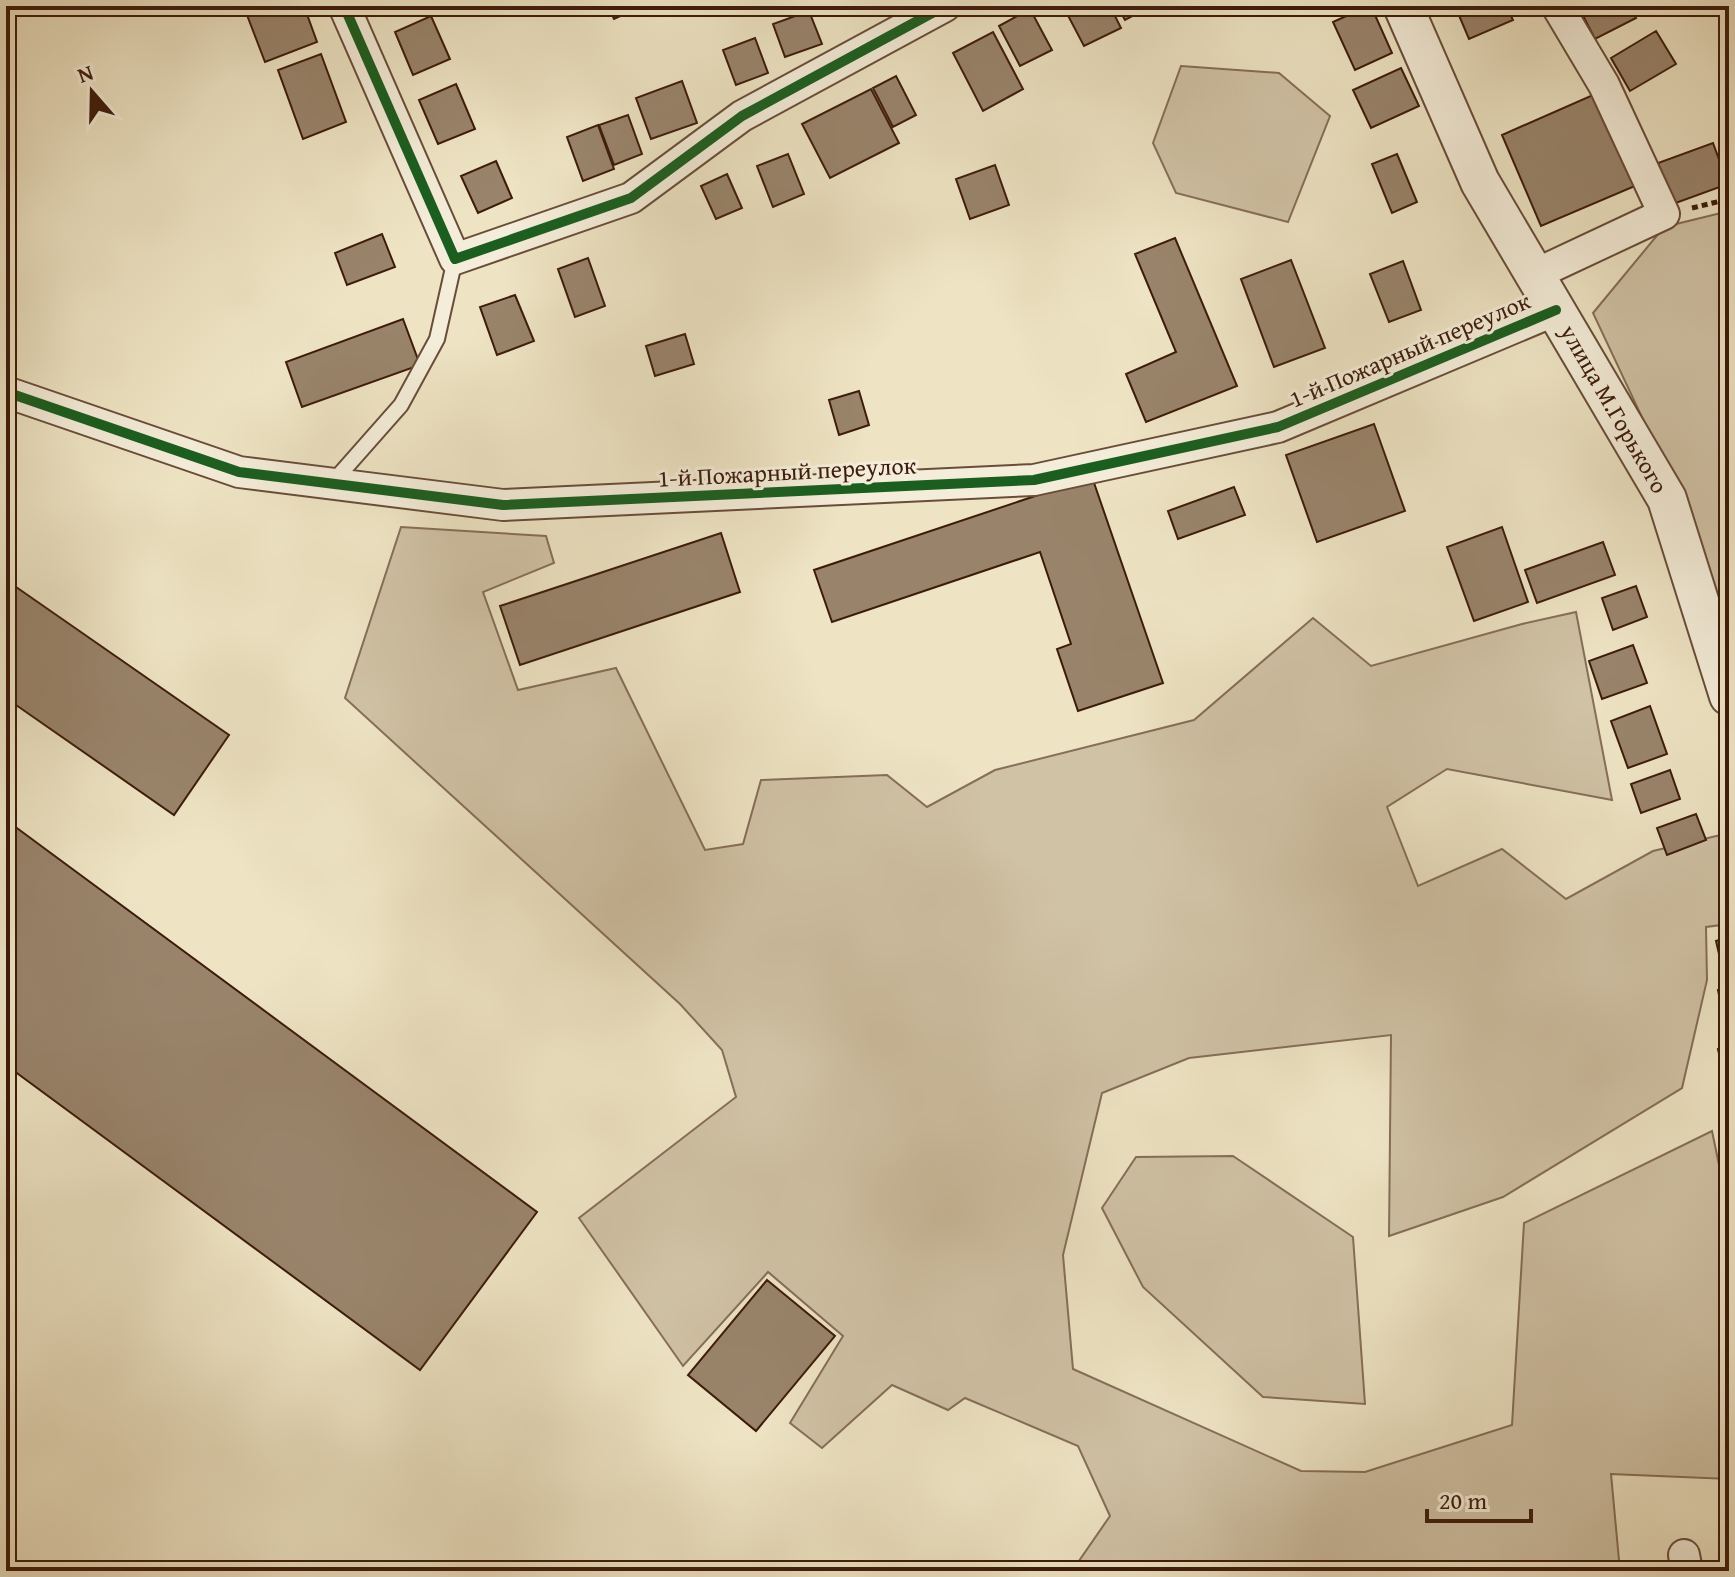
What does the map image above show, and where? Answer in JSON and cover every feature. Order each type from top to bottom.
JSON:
[{"type":"street","points":[[344,6],[455,259],[631,198],[742,116],[945,6]]},
{"type":"street","name":"улица М.Горького","points":[[1403,6],[1480,182],[1667,499],[1729,696]]},
{"type":"street","points":[[1536,274],[1664,214],[1604,85],[1557,6]]},
{"type":"street","name":"1-й Пожарный переулок","points":[[6,392],[239,472],[503,505],[1034,480],[1278,427],[1556,310]]},
{"type":"lane","points":[[331,484],[401,405],[437,339],[455,259]]},
{"type":"shaded area","points":[[1181,66],[1279,73],[1330,116],[1288,222],[1176,193],[1153,143]]},
{"type":"shaded area","points":[[1729,211],[1729,669],[1679,496],[1593,313],[1664,227]]},
{"type":"shaded area","points":[[401,527],[546,536],[554,563],[483,592],[518,690],[616,668],[705,850],[743,844],[761,780],[887,775],[927,807],[995,770],[1194,720],[1313,618],[1371,666],[1576,612],[1612,800],[1447,769],[1387,807],[1418,886],[1502,849],[1566,899],[1653,851],[1729,833],[1729,924],[1706,927],[1707,980],[1682,1088],[1503,1197],[1389,1236],[1391,1035],[1189,1058],[1102,1093],[1063,1255],[1073,1369],[1301,1471],[1365,1472],[1512,1425],[1524,1223],[1712,1131],[1729,1213],[1729,1479],[1611,1474],[1620,1571],[1549,1571],[1518,1564],[1519,1571],[1072,1571],[1110,1516],[1078,1446],[965,1398],[948,1410],[892,1385],[822,1448],[790,1423],[843,1336],[768,1272],[683,1366],[579,1218],[736,1097],[722,1050],[680,1004],[345,698]]},
{"type":"shaded area","points":[[1233,1156],[1353,1237],[1365,1404],[1263,1397],[1143,1287],[1102,1208],[1136,1157]]},
{"type":"building","points":[[269,6],[304,6],[317,42],[265,62],[247,15]]},
{"type":"building","points":[[608,6],[642,6],[614,19]]},
{"type":"building","points":[[1063,6],[1110,6],[1121,28],[1084,46]]},
{"type":"building","points":[[1117,6],[1151,6],[1125,20]]},
{"type":"building","points":[[1371,6],[1392,53],[1355,70],[1333,22]]},
{"type":"building","points":[[1455,6],[1506,6],[1513,20],[1469,39]]},
{"type":"building","points":[[1578,6],[1630,6],[1636,18],[1595,39]]},
{"type":"building","points":[[1030,9],[1052,50],[1020,66],[999,26]]},
{"type":"building","points":[[809,11],[822,44],[785,57],[773,24]]},
{"type":"building","points":[[431,16],[450,59],[413,75],[395,32]]},
{"type":"building","points":[[1656,31],[1676,64],[1630,91],[1611,58]]},
{"type":"building","points":[[993,32],[1023,89],[983,111],[953,53]]},
{"type":"building","points":[[755,38],[768,73],[736,85],[723,50]]},
{"type":"building","points":[[321,54],[346,122],[303,139],[278,70]]},
{"type":"building","points":[[1401,68],[1419,106],[1371,128],[1353,90]]},
{"type":"building","points":[[896,76],[916,115],[893,127],[873,88]]},
{"type":"building","points":[[682,81],[697,123],[651,139],[636,98]]},
{"type":"building","points":[[456,84],[475,129],[438,144],[419,100]]},
{"type":"building","points":[[871,89],[899,143],[830,178],[802,124]]},
{"type":"building","points":[[1602,91],[1642,183],[1541,226],[1502,135]]},
{"type":"building","points":[[628,115],[642,154],[614,165],[599,125]]},
{"type":"building","points":[[598,125],[614,169],[583,181],[567,137]]},
{"type":"building","points":[[1713,143],[1728,184],[1673,204],[1658,163]]},
{"type":"building","points":[[788,154],[804,194],[773,207],[757,166]]},
{"type":"building","points":[[1397,154],[1417,202],[1392,213],[1372,164]]},
{"type":"building","points":[[496,161],[512,198],[478,213],[461,176]]},
{"type":"building","points":[[995,165],[1009,205],[970,219],[956,179]]},
{"type":"building","points":[[727,174],[742,208],[716,219],[701,186]]},
{"type":"building","points":[[382,234],[395,267],[347,285],[335,253]]},
{"type":"building","points":[[1175,238],[1237,386],[1146,422],[1126,374],[1176,352],[1135,254]]},
{"type":"building","points":[[588,258],[605,306],[575,317],[558,269]]},
{"type":"building","points":[[1291,260],[1325,348],[1274,367],[1241,279]]},
{"type":"building","points":[[1403,261],[1421,310],[1389,322],[1370,274]]},
{"type":"building","points":[[515,295],[534,341],[497,355],[480,307]]},
{"type":"building","points":[[403,319],[420,365],[302,407],[286,362]]},
{"type":"building","points":[[685,334],[694,364],[655,376],[646,346]]},
{"type":"building","points":[[859,391],[869,425],[839,435],[829,400]]},
{"type":"building","points":[[1374,424],[1405,511],[1317,542],[1286,455]]},
{"type":"building","points":[[1092,477],[1163,683],[1078,711],[1057,649],[1071,644],[1040,552],[832,622],[814,570]]},
{"type":"building","points":[[1234,487],[1245,515],[1178,539],[1168,511]]},
{"type":"building","points":[[1502,527],[1528,602],[1474,621],[1447,547]]},
{"type":"building","points":[[721,533],[740,592],[520,665],[500,606]]},
{"type":"building","points":[[1603,542],[1615,575],[1537,603],[1525,570]]},
{"type":"building","points":[[6,580],[229,735],[174,815],[6,698]]},
{"type":"building","points":[[1636,586],[1647,617],[1613,630],[1602,598]]},
{"type":"building","points":[[1633,645],[1647,683],[1602,699],[1589,661]]},
{"type":"building","points":[[1650,706],[1667,754],[1628,768],[1611,721]]},
{"type":"building","points":[[1670,770],[1680,799],[1641,813],[1631,784]]},
{"type":"building","points":[[1696,814],[1706,840],[1667,855],[1657,828]]},
{"type":"building","points":[[6,820],[537,1212],[420,1370],[6,1065]]},
{"type":"building","points":[[1729,937],[1729,965],[1722,967],[1716,941]]},
{"type":"building","points":[[1729,988],[1729,1024],[1725,1025],[1718,990]]},
{"type":"building","points":[[1729,1047],[1729,1090],[1727,1091],[1718,1049]]},
{"type":"building","points":[[767,1280],[835,1336],[756,1431],[688,1375]]},
{"type":"cycle path","points":[[344,6],[455,259],[631,198],[742,116],[945,6]]},
{"type":"cycle path","points":[[6,392],[239,472],[503,505],[1034,480],[1278,427],[1556,310]]}]
